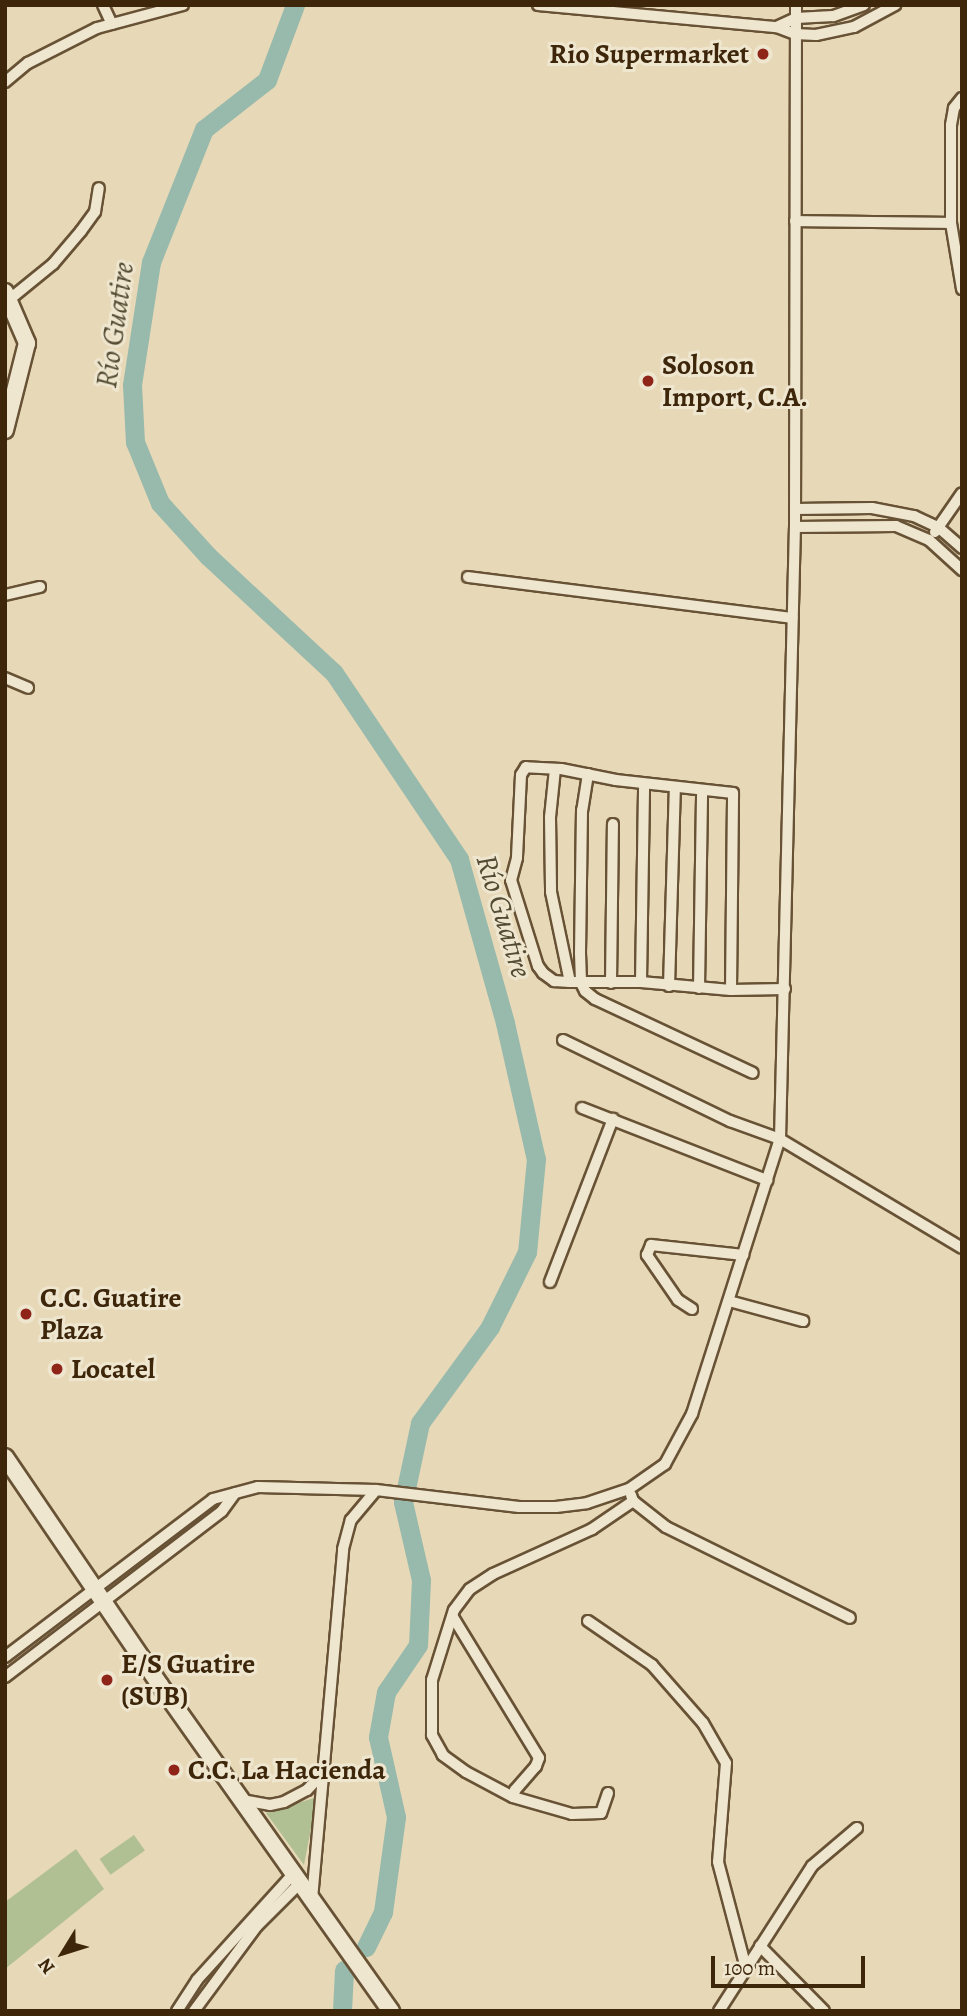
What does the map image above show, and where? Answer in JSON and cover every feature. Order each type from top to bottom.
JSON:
[{"type":"main road","points":[[5,430],[27,343],[7,298]]},
{"type":"main road","points":[[5,1457],[296,1879],[391,2011]]},
{"type":"street","points":[[103,5],[112,24]]},
{"type":"street","points":[[5,82],[29,63],[63,43],[112,24],[183,5]]},
{"type":"street","points":[[538,5],[777,27],[795,34],[816,36],[854,27],[895,5]]},
{"type":"street","points":[[5,1657],[213,1499],[258,1487],[376,1490],[519,1507],[556,1507],[587,1503],[629,1489],[665,1464],[692,1414],[779,1139],[795,527],[796,5]]},
{"type":"street","points":[[777,27],[796,18],[834,16],[864,5]]},
{"type":"street","points":[[962,98],[951,116],[951,223],[962,289]]},
{"type":"street","points":[[7,298],[53,264],[81,231],[95,212],[99,188]]},
{"type":"street","points":[[795,221],[951,223]]},
{"type":"street","points":[[929,540],[962,493]]},
{"type":"street","points":[[795,509],[872,508],[914,516],[938,527],[962,548]]},
{"type":"street","points":[[795,527],[877,524],[896,526],[929,540],[962,570]]},
{"type":"street","points":[[468,577],[792,618]]},
{"type":"street","points":[[5,595],[40,587]]},
{"type":"street","points":[[5,678],[28,688]]},
{"type":"street","points":[[731,990],[733,793],[644,784],[555,769],[526,767],[521,775],[517,858],[511,880],[538,966],[554,981],[641,982],[699,989],[731,990],[785,989]]},
{"type":"street","points":[[555,769],[550,817],[551,892],[575,983],[595,999],[752,1073]]},
{"type":"street","points":[[575,983],[582,810],[587,775]]},
{"type":"street","points":[[641,982],[644,784]]},
{"type":"street","points":[[669,986],[676,788]]},
{"type":"street","points":[[699,989],[702,790]]},
{"type":"street","points":[[611,983],[613,824]]},
{"type":"street","points":[[563,1040],[730,1121],[779,1139],[962,1248]]},
{"type":"street","points":[[582,1108],[767,1180]]},
{"type":"street","points":[[550,1282],[613,1119]]},
{"type":"street","points":[[692,1309],[678,1300],[647,1255],[651,1245],[743,1255]]},
{"type":"street","points":[[729,1301],[803,1321]]},
{"type":"street","points":[[629,1489],[633,1501],[666,1527],[850,1618]]},
{"type":"street","points":[[316,1905],[343,1549],[351,1520],[376,1490]]},
{"type":"street","points":[[5,1677],[222,1511],[235,1493]]},
{"type":"street","points":[[608,1793],[607,1805],[601,1813],[595,1815],[546,1809],[513,1797],[466,1772],[443,1755],[432,1735],[432,1681],[461,1598],[479,1582],[592,1530],[633,1501]]},
{"type":"street","points":[[453,1617],[539,1758],[536,1766],[515,1790],[513,1797]]},
{"type":"street","points":[[589,1621],[652,1665],[704,1723],[726,1763],[718,1861],[746,1968]]},
{"type":"street","points":[[242,1800],[270,1805],[284,1802],[307,1790],[325,1771]]},
{"type":"street","points":[[719,2011],[812,1866],[857,1828]]},
{"type":"street","points":[[177,2011],[197,1980],[296,1879]]},
{"type":"street","points":[[194,2011],[257,1926],[296,1879]]},
{"type":"street","points":[[760,1946],[824,2011]]},
{"type":"green space","points":[[317,1797],[304,1865],[266,1813]]},
{"type":"green space","points":[[134,1835],[145,1851],[110,1875],[100,1859]]},
{"type":"green space","points":[[76,1849],[104,1889],[5,1969],[5,1902]]},
{"type":"waterway","name":"Río Guatire","points":[[295,5],[267,80],[204,129],[151,262],[132,385],[135,442],[160,503],[208,556],[334,673],[459,859],[505,1023],[536,1159],[527,1252],[490,1327],[420,1423],[403,1502],[421,1580],[418,1645],[386,1692],[378,1737],[396,1817],[383,1912],[366,1947]]},
{"type":"waterway","name":"Río Guatire","points":[[342,2011],[344,1970]]},
{"type":"place","name":"Rio Supermarket","points":[[763,54]]},
{"type":"place","name":"Soloson Import, C.A.","points":[[648,381]]},
{"type":"place","name":"C.C. Guatire Plaza","points":[[26,1314]]},
{"type":"place","name":"Locatel","points":[[57,1369]]},
{"type":"place","name":"E/S Guatire (SUB)","points":[[107,1680]]},
{"type":"place","name":"C.C. La Hacienda","points":[[174,1770]]}]
